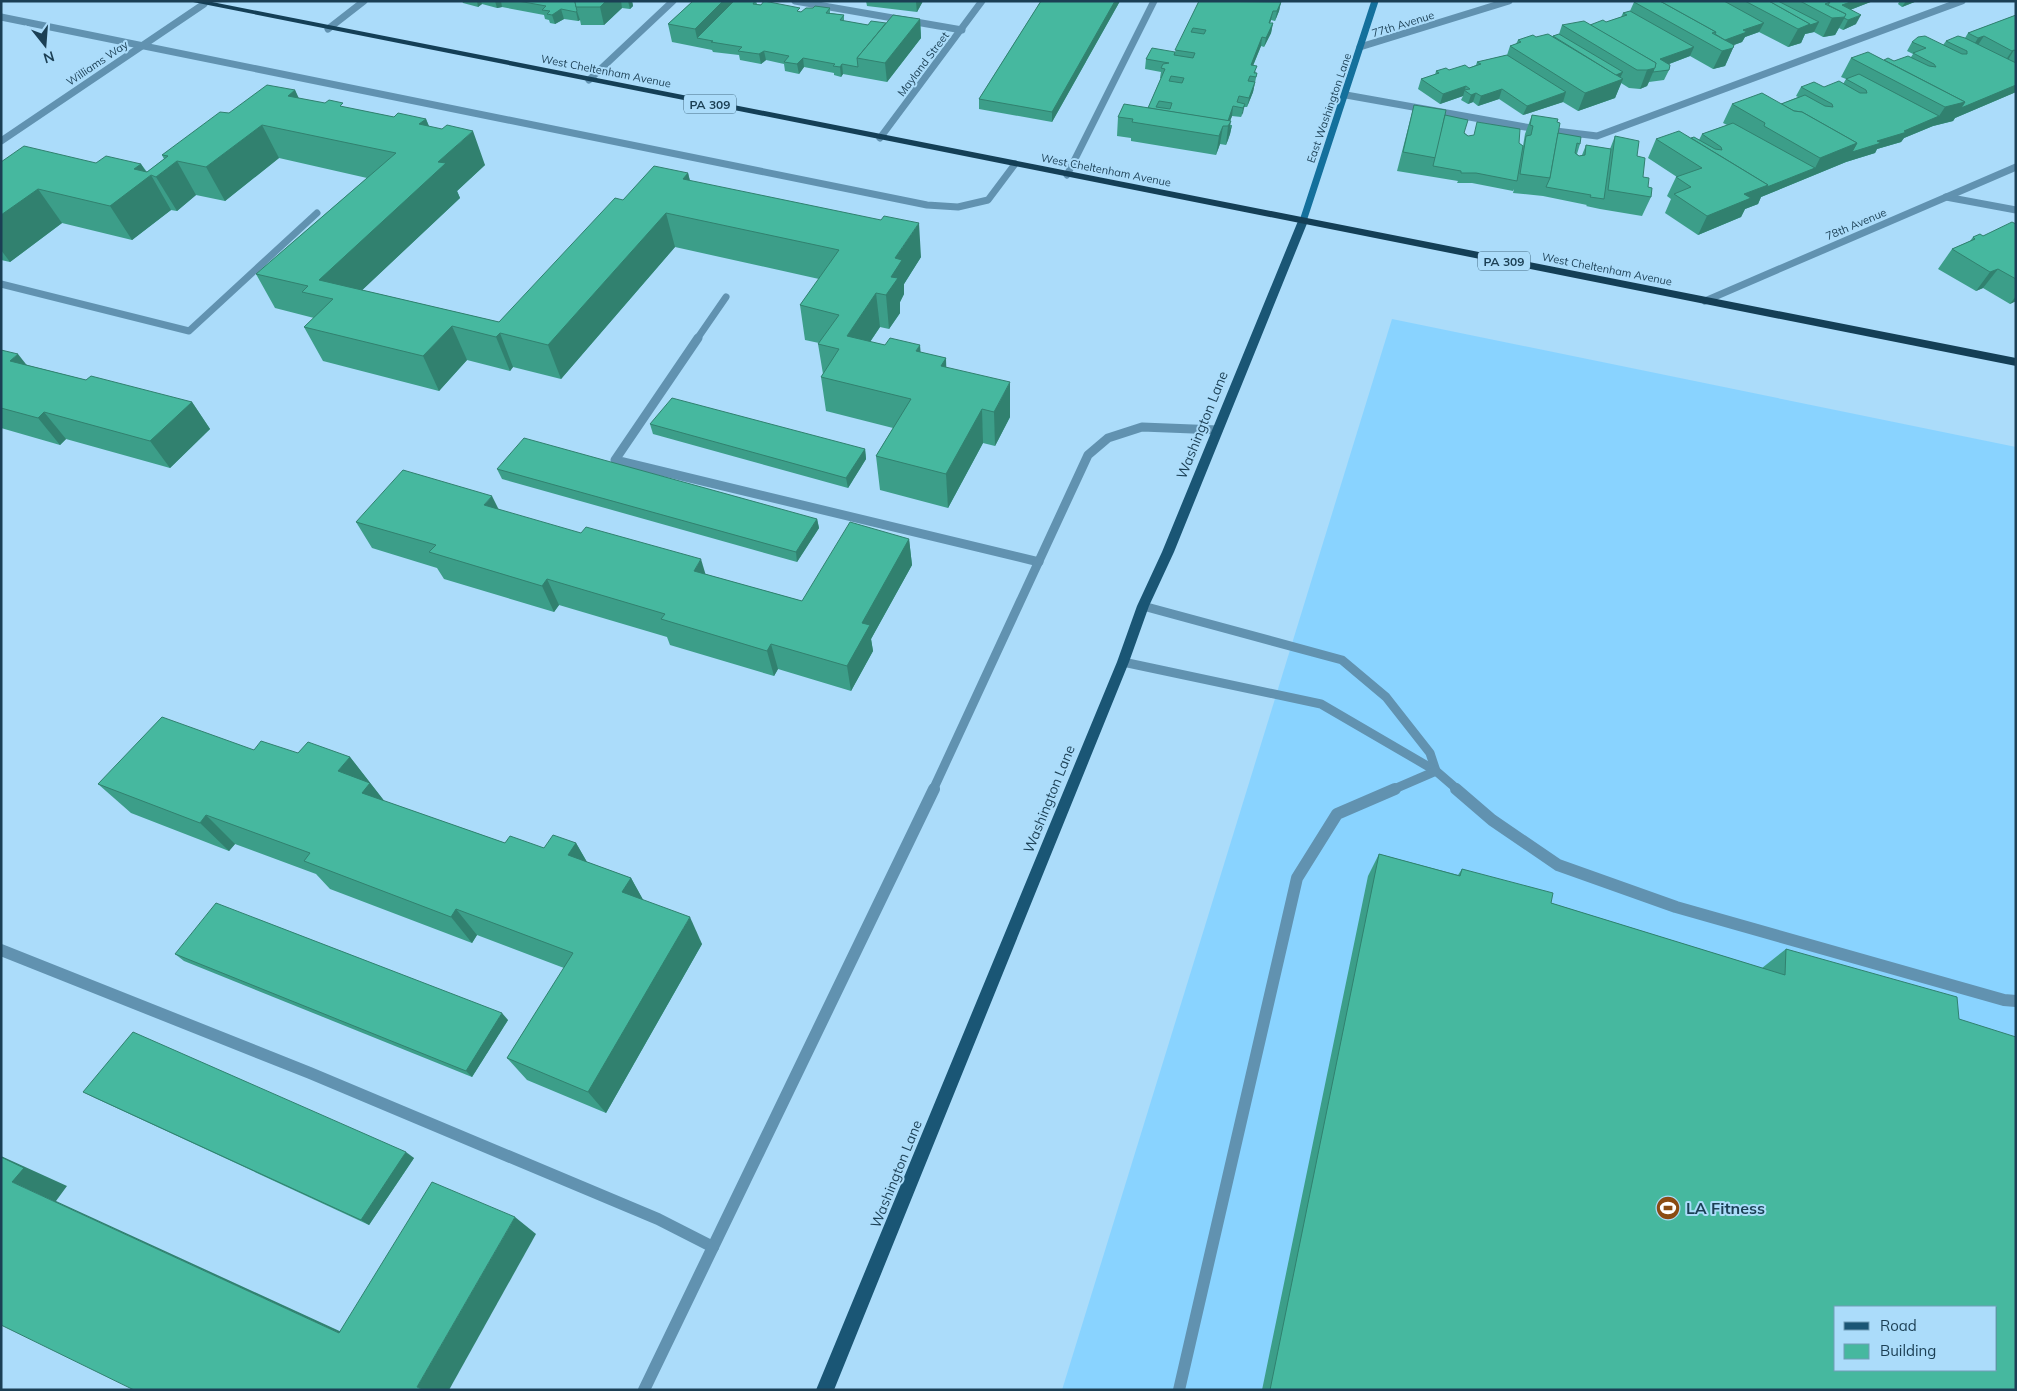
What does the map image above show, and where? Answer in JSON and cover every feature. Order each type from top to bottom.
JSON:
[{"type":"highway","name":"West Cheltenham Avenue","points":[[192,1],[2016,362]]},
{"type":"main road","name":"East Washington Lane","points":[[1303,221],[1314,181],[1346,94],[1375,1]]},
{"type":"main road","name":"Washington Lane","points":[[825,1390],[1123,662],[1143,606],[1168,552],[1303,221]]},
{"type":"street","points":[[328,29],[364,1]]},
{"type":"street","points":[[589,80],[673,1]]},
{"type":"street","points":[[795,1],[962,30]]},
{"type":"street","points":[[834,8],[837,1]]},
{"type":"street","name":"Mayland Street","points":[[880,138],[982,1]]},
{"type":"street","points":[[1067,175],[1154,1]]},
{"type":"street","name":"77th Avenue","points":[[1360,47],[1509,1]]},
{"type":"street","points":[[1346,94],[1531,128],[1597,136],[1962,1]]},
{"type":"street","name":"Williams Way","points":[[1,141],[142,44],[204,4]]},
{"type":"street","points":[[1,17],[142,44],[927,205],[958,207],[988,200],[1014,164]]},
{"type":"street","name":"78th Avenue","points":[[1705,301],[2016,167]]},
{"type":"street","points":[[1946,197],[2016,210]]},
{"type":"street","points":[[1,284],[188,331],[317,212]]},
{"type":"street","points":[[726,297],[615,460],[1039,562]]},
{"type":"street","points":[[644,1390],[970,712],[1088,455],[1108,438],[1142,426],[1218,430]]},
{"type":"street","points":[[1143,606],[1342,660],[1386,698],[1430,753],[1436,771]]},
{"type":"street","points":[[1123,662],[1321,704],[1436,771],[1492,820],[1558,866],[1676,907],[1986,995],[2016,1001]]},
{"type":"street","points":[[1179,1390],[1297,878],[1337,814],[1436,771]]},
{"type":"street","points":[[1,950],[310,1073],[658,1219],[713,1246]]},
{"type":"shaded area","points":[[1392,319],[2016,447],[2016,1390],[1062,1390]]},
{"type":"building","points":[[518,1],[575,1],[577,11],[561,9],[552,15],[547,14],[550,11],[542,10],[546,6]]},
{"type":"building","points":[[575,1],[606,1],[600,7],[576,7]]},
{"type":"building","points":[[693,1],[723,1],[695,29],[668,24]]},
{"type":"building","points":[[734,1],[755,1],[753,4],[761,5],[764,1],[800,8],[797,11],[801,12],[806,8],[813,8],[815,6],[830,8],[826,13],[844,15],[840,20],[868,25],[871,21],[886,23],[857,58],[858,67],[842,64],[840,67],[833,66],[835,64],[803,58],[797,64],[784,62],[789,56],[764,51],[759,54],[738,51],[742,47],[697,38]]},
{"type":"building","points":[[1041,1],[1115,1],[1052,112],[979,99]]},
{"type":"building","points":[[1199,1],[1281,2],[1277,11],[1273,11],[1269,23],[1273,23],[1266,38],[1262,37],[1251,65],[1257,66],[1254,73],[1257,73],[1256,77],[1250,76],[1248,81],[1255,82],[1249,98],[1239,96],[1237,102],[1245,104],[1243,108],[1233,106],[1228,121],[1148,108],[1165,69],[1161,68],[1163,64],[1169,63],[1146,59],[1152,48],[1175,52],[1174,55],[1193,58],[1195,53],[1175,50]],"holes":[[[1193,28],[1206,30],[1204,34],[1191,32]],[[1171,76],[1184,78],[1182,83],[1169,81]],[[1159,101],[1172,103],[1170,109],[1156,107]]]},
{"type":"building","points":[[1660,1],[1716,32],[1712,33],[1734,45],[1733,48],[1722,51],[1634,2]]},
{"type":"building","points":[[1660,1],[1724,1],[1764,23],[1743,30],[1747,32],[1725,40],[1715,34],[1716,32]]},
{"type":"building","points":[[1745,1],[1769,1],[1810,24],[1798,29]]},
{"type":"building","points":[[1769,1],[1778,1],[1819,22],[1810,25]]},
{"type":"building","points":[[1800,1],[1828,1],[1830,2],[1825,4],[1846,14],[1845,17],[1832,18]]},
{"type":"building","points":[[1828,1],[1853,1],[1842,5],[1861,15],[1848,20],[1844,18],[1846,14],[1828,5],[1830,2]]},
{"type":"building","points":[[1630,11],[1694,47],[1660,59],[1670,65],[1669,70],[1653,72],[1656,63],[1590,25],[1627,15],[1623,13]]},
{"type":"building","points":[[893,15],[920,19],[885,63],[857,58]]},
{"type":"building","points":[[2016,15],[2016,51],[2012,51],[1984,36],[1978,38],[1968,33]]},
{"type":"building","points":[[1584,21],[1656,63],[1655,68],[1637,70],[1562,25]]},
{"type":"building","points":[[1548,34],[1623,79],[1585,93],[1510,46],[1521,42],[1518,40],[1533,35],[1536,37]]},
{"type":"building","points":[[1559,34],[1623,72],[1616,75],[1553,36]]},
{"type":"building","points":[[1925,36],[1962,54],[1967,54],[1967,51],[1946,41],[1958,36],[1965,38],[2016,63],[2016,85],[1961,108],[1965,102],[1884,60],[1888,58],[1894,61],[1908,56],[1929,66],[1936,67],[1934,64],[1913,53],[1926,48],[1912,42],[1918,37]]},
{"type":"building","points":[[1868,52],[1965,102],[1945,107],[1851,58]]},
{"type":"building","points":[[1507,55],[1566,92],[1527,106],[1502,89],[1481,96],[1476,93],[1471,95],[1464,90],[1470,89],[1466,86],[1443,94],[1421,79],[1439,73],[1436,71],[1446,68],[1449,70],[1465,65],[1469,68],[1481,64],[1477,62]]},
{"type":"building","points":[[1859,74],[1939,116],[1904,131],[1907,132],[1877,141],[1881,143],[1852,152],[1857,143],[1802,112],[1794,111],[1781,104],[1805,95],[1825,106],[1833,107],[1832,104],[1801,87],[1814,82],[1824,87],[1839,81],[1860,93],[1867,93],[1866,90],[1846,79]]},
{"type":"building","points":[[267,85],[295,90],[288,96],[325,103],[329,100],[343,103],[340,106],[394,117],[398,113],[426,119],[419,124],[442,129],[447,125],[473,131],[438,162],[446,163],[319,280],[499,322],[615,198],[623,200],[654,166],[688,173],[683,179],[881,220],[884,216],[919,223],[895,258],[902,260],[891,277],[898,278],[886,295],[876,293],[847,336],[885,345],[890,338],[920,345],[916,351],[946,358],[941,366],[1010,382],[994,412],[982,409],[946,474],[876,456],[911,399],[821,377],[839,349],[818,344],[839,315],[800,305],[839,250],[666,213],[548,345],[500,333],[496,337],[452,326],[423,356],[304,327],[333,299],[302,292],[308,286],[256,274],[396,153],[262,125],[206,167],[177,161],[156,177],[151,175],[110,206],[38,189],[1,215],[1,162],[24,146],[96,163],[106,156],[141,164],[134,169],[147,172],[168,156],[162,155],[220,112],[229,113]]},
{"type":"building","points":[[1762,93],[1794,111],[1802,112],[1857,143],[1820,158],[1764,126],[1765,123],[1732,104]]},
{"type":"building","points":[[1124,104],[1231,121],[1228,126],[1223,126],[1219,136],[1132,122],[1133,119],[1118,117]]},
{"type":"building","points":[[1414,105],[1446,110],[1436,158],[1403,152]]},
{"type":"building","points":[[1445,115],[1468,120],[1464,133],[1468,136],[1474,135],[1477,122],[1520,129],[1519,143],[1523,146],[1517,181],[1476,173],[1461,173],[1461,171],[1433,166]]},
{"type":"building","points":[[1532,115],[1558,119],[1557,122],[1560,123],[1550,178],[1520,174],[1526,136],[1531,135],[1533,126],[1530,125]]},
{"type":"building","points":[[1733,123],[1815,168],[1767,187],[1768,185],[1691,138],[1694,137],[1715,149],[1722,150],[1721,147],[1702,134]]},
{"type":"building","points":[[1679,131],[1768,185],[1744,194],[1751,198],[1707,216],[1674,194],[1691,187],[1676,177],[1702,168],[1656,139]]},
{"type":"building","points":[[1558,133],[1581,137],[1580,144],[1577,143],[1575,153],[1579,156],[1585,155],[1586,145],[1611,149],[1604,199],[1546,187],[1550,178]]},
{"type":"building","points":[[1615,136],[1639,141],[1637,156],[1645,158],[1643,177],[1649,178],[1648,187],[1652,188],[1651,197],[1608,190]]},
{"type":"building","points":[[2012,222],[2016,224],[2016,279],[1998,269],[1990,272],[1952,249],[1975,239],[1973,237],[1980,234],[1983,236]]},
{"type":"building","points":[[1,350],[18,354],[10,361],[86,380],[91,376],[192,402],[150,441],[44,412],[38,418],[1,408]]},
{"type":"building","points":[[672,398],[865,449],[846,478],[650,424]]},
{"type":"building","points":[[524,438],[817,519],[796,552],[497,469]]},
{"type":"building","points":[[403,470],[492,496],[484,505],[581,533],[586,527],[701,559],[694,571],[802,601],[850,522],[909,539],[862,623],[870,625],[847,666],[771,644],[767,651],[661,619],[665,614],[547,579],[542,586],[429,552],[436,545],[356,522]]},
{"type":"building","points":[[162,717],[254,750],[261,741],[298,753],[308,742],[350,757],[338,771],[370,783],[362,793],[505,843],[510,836],[544,848],[553,835],[576,843],[568,855],[631,878],[622,892],[690,917],[588,1092],[507,1058],[573,953],[456,909],[451,917],[304,861],[310,853],[206,815],[200,823],[98,784]]},
{"type":"building","points":[[1379,854],[1460,876],[1462,869],[1553,893],[1551,903],[1785,975],[1786,949],[1957,997],[1959,1019],[2016,1037],[2016,1390],[1270,1390]]},
{"type":"building","points":[[216,903],[502,1013],[466,1071],[175,954]]},
{"type":"building","points":[[133,1032],[406,1152],[361,1220],[83,1092]]},
{"type":"building","points":[[1,1157],[24,1168],[12,1182],[339,1333],[432,1182],[515,1217],[417,1387],[423,1390],[134,1390],[1,1325]]},
{"type":"place","name":"LA Fitness","points":[[1668,1208]]}]
